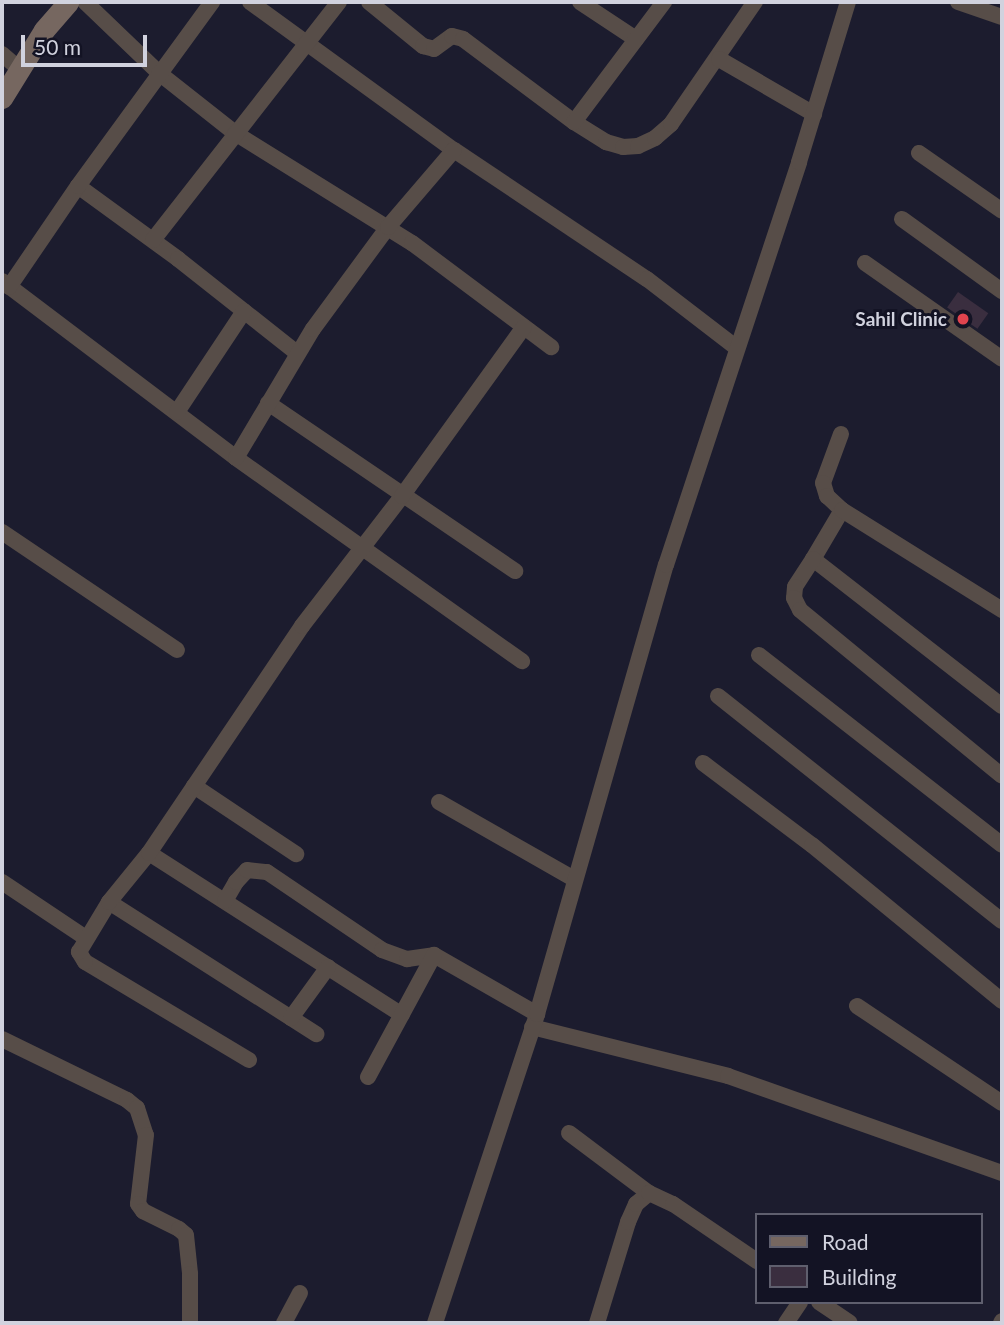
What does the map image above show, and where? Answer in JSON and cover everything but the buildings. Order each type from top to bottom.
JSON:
[{"type":"street","points":[[2,98],[44,30],[68,2]]},
{"type":"street","points":[[85,2],[159,73],[235,133],[388,227],[551,347]]},
{"type":"street","points":[[212,2],[6,284],[236,457],[522,661]]},
{"type":"street","points":[[250,2],[304,44],[454,150],[647,279],[737,348]]},
{"type":"street","points":[[153,240],[339,2]]},
{"type":"street","points":[[369,2],[423,46],[438,47],[452,36],[463,40],[573,122],[606,142],[624,147],[638,146],[655,138],[671,124],[719,59],[749,4]]},
{"type":"street","points":[[580,2],[636,39]]},
{"type":"street","points":[[573,122],[664,2]]},
{"type":"street","points":[[435,1323],[534,1021],[634,667],[848,2]]},
{"type":"street","points":[[958,2],[1002,17]]},
{"type":"street","points":[[2,54],[19,69]]},
{"type":"street","points":[[719,59],[814,114]]},
{"type":"street","points":[[236,457],[297,352],[388,227],[454,150]]},
{"type":"street","points":[[919,153],[1002,211]]},
{"type":"street","points":[[78,186],[153,240],[297,352]]},
{"type":"street","points":[[902,219],[1002,291]]},
{"type":"street","points":[[865,263],[1002,359]]},
{"type":"street","points":[[177,412],[244,311]]},
{"type":"street","points":[[249,1060],[85,962],[79,952],[108,902],[149,853],[302,625],[402,496],[524,327]]},
{"type":"street","points":[[268,404],[514,571]]},
{"type":"street","points":[[841,434],[823,483],[827,496],[842,510],[1002,610]]},
{"type":"street","points":[[842,510],[795,587],[794,598],[800,610],[1002,776]]},
{"type":"street","points":[[2,532],[177,650]]},
{"type":"street","points":[[813,559],[1002,706]]},
{"type":"street","points":[[759,655],[1002,845]]},
{"type":"street","points":[[718,696],[1002,920]]},
{"type":"street","points":[[703,763],[812,845],[1002,1001]]},
{"type":"street","points":[[194,786],[296,854]]},
{"type":"street","points":[[439,802],[574,879]]},
{"type":"street","points":[[149,853],[402,1015]]},
{"type":"street","points":[[225,901],[247,870],[267,872],[382,950],[407,959],[434,955],[534,1021],[728,1076],[1002,1172]]},
{"type":"street","points":[[2,882],[86,938]]},
{"type":"street","points":[[108,902],[316,1034]]},
{"type":"street","points":[[368,1077],[434,955]]},
{"type":"street","points":[[291,1018],[328,967]]},
{"type":"street","points":[[857,1006],[1002,1103]]},
{"type":"street","points":[[2,1039],[127,1100],[137,1108],[146,1135],[138,1204],[143,1211],[186,1235],[190,1264],[190,1323]]},
{"type":"street","points":[[569,1133],[649,1193],[673,1204],[755,1260]]},
{"type":"street","points":[[597,1323],[628,1222],[636,1204],[649,1193]]},
{"type":"street","points":[[284,1323],[300,1293]]},
{"type":"street","points":[[786,1323],[799,1304]]},
{"type":"street","points":[[822,1304],[850,1323]]},
{"type":"place","name":"Sahil Clinic","points":[[963,319]]}]
